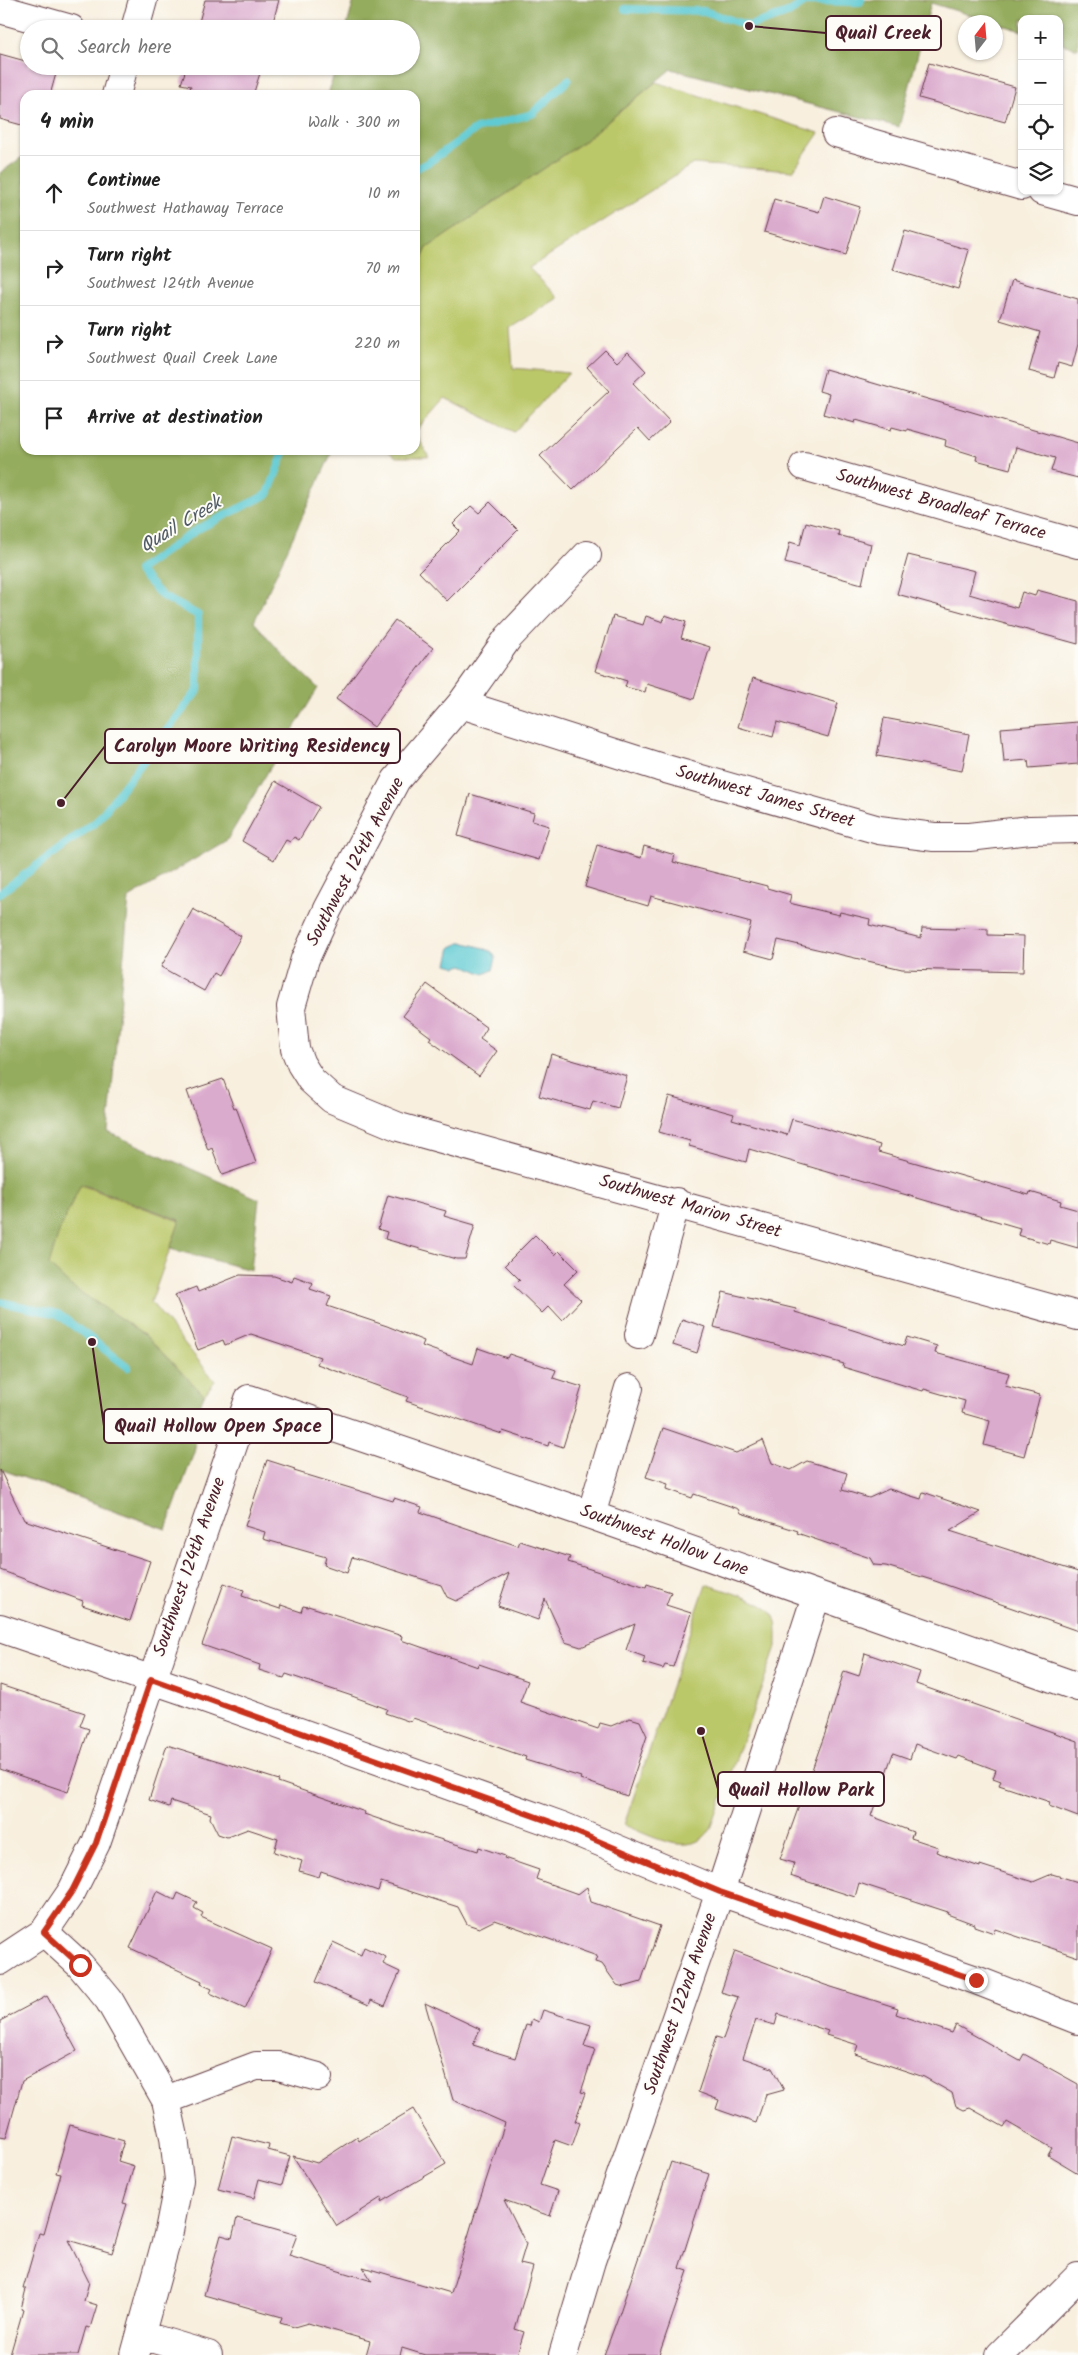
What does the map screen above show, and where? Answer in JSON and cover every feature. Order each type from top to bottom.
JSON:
[{"type":"street","points":[[138,20],[144,0]]},
{"type":"street","points":[[0,9],[39,20]]},
{"type":"street","points":[[117,90],[122,75]]},
{"type":"street","points":[[836,133],[1018,185]]},
{"type":"street","points":[[1056,195],[1078,201]]},
{"type":"street","name":"Southwest Broadleaf Terrace","points":[[804,466],[1078,544]]},
{"type":"street","name":"Southwest 124th Avenue","points":[[311,1080],[300,1064],[295,1049],[291,1007],[305,959],[328,909],[396,780],[460,704],[508,638],[587,555]]},
{"type":"street","name":"Southwest James Street","points":[[460,704],[659,767],[879,830],[917,836],[969,837],[1030,830],[1078,829]]},
{"type":"street","name":"Southwest Marion Street","points":[[311,1080],[332,1099],[400,1127],[676,1202],[1078,1316]]},
{"type":"street","points":[[639,1335],[676,1202]]},
{"type":"street","points":[[591,1515],[629,1388]]},
{"type":"street","name":"Southwest 124th Avenue","points":[[0,1961],[44,1932],[72,1891],[96,1843],[151,1679],[249,1400]]},
{"type":"street","name":"Southwest Hollow Lane","points":[[249,1400],[591,1515],[1078,1687]]},
{"type":"street","name":"Southwest 122nd Avenue","points":[[563,2355],[591,2261],[720,1892],[816,1596]]},
{"type":"street","points":[[0,1628],[151,1679],[562,1826],[720,1892],[976,1980],[1078,2020]]},
{"type":"street","points":[[44,1932],[80,1965],[109,2000],[166,2100],[174,2136],[179,2180],[169,2230],[138,2345],[208,2355]]},
{"type":"street","points":[[166,2100],[256,2066],[279,2066],[318,2076]]},
{"type":"street","points":[[1005,2353],[1078,2277]]},
{"type":"green space","points":[[354,0],[1078,0],[1078,49],[1063,44],[1063,15],[1018,15],[1018,30],[1003,25],[1003,15],[970,15],[931,3],[899,127],[671,69],[583,142],[427,248],[420,263],[420,90],[329,90],[334,75],[420,75],[420,20],[348,20]]},
{"type":"green space","points":[[656,82],[819,133],[793,171],[693,164],[529,268],[558,298],[510,328],[513,368],[569,373],[514,432],[445,398],[420,426],[420,263],[427,248],[583,142]]},
{"type":"green space","points":[[20,159],[20,455],[331,455],[254,622],[284,656],[318,688],[227,840],[129,898],[108,1132],[259,1199],[251,1270],[170,1249],[180,1220],[81,1184],[60,1229],[49,1265],[71,1286],[144,1334],[204,1395],[196,1414],[194,1452],[166,1529],[0,1469],[0,173]]},
{"type":"green space","points":[[420,441],[429,457],[396,457],[393,455],[420,455]]},
{"type":"green space","points":[[0,1156],[180,1221],[151,1302],[215,1381],[203,1397],[196,1411],[194,1452],[166,1529],[0,1469]]},
{"type":"green space","points":[[706,1584],[731,1592],[767,1608],[775,1620],[777,1644],[712,1826],[704,1837],[694,1842],[683,1844],[671,1843],[624,1825]]},
{"type":"water","points":[[462,942],[492,952],[496,958],[493,970],[484,974],[463,965],[457,967],[447,964],[451,947]]},
{"type":"building","points":[[205,0],[279,0],[273,20],[200,20]]},
{"type":"building","points":[[0,54],[20,60],[20,75],[56,75],[51,90],[20,90],[20,125],[0,119]]},
{"type":"building","points":[[929,63],[1015,87],[1005,122],[919,98]]},
{"type":"building","points":[[184,75],[259,75],[255,90],[190,90],[191,86],[181,84]]},
{"type":"building","points":[[824,196],[860,207],[846,255],[764,232],[774,199],[819,212]]},
{"type":"building","points":[[905,231],[969,250],[958,289],[893,270]]},
{"type":"building","points":[[1012,280],[1078,299],[1078,344],[1072,367],[1058,363],[1054,378],[1029,371],[1040,332],[1000,320]]},
{"type":"building","points":[[605,350],[617,362],[628,352],[646,371],[633,383],[670,422],[650,441],[638,428],[573,490],[540,456],[609,391],[587,367]]},
{"type":"building","points":[[825,369],[1078,443],[1078,478],[1051,471],[1055,458],[1016,447],[1010,469],[976,460],[977,456],[945,446],[946,440],[907,429],[907,431],[892,427],[891,430],[856,420],[855,423],[823,414],[829,394],[819,391]]},
{"type":"building","points":[[490,502],[518,530],[447,601],[419,572],[460,531],[453,524],[471,506],[479,513]]},
{"type":"building","points":[[806,522],[839,531],[838,535],[871,544],[862,584],[785,563],[790,542],[800,545]]},
{"type":"building","points":[[908,555],[975,571],[969,594],[1017,608],[1022,592],[1035,596],[1037,590],[1078,601],[1078,644],[897,594]]},
{"type":"building","points":[[665,615],[686,622],[681,638],[710,647],[694,699],[647,684],[645,692],[625,687],[627,681],[595,671],[613,616],[643,625],[646,616],[663,622]]},
{"type":"building","points":[[395,620],[433,648],[374,727],[336,699]]},
{"type":"building","points":[[753,678],[838,703],[828,737],[777,722],[773,737],[738,727]]},
{"type":"building","points":[[884,718],[969,734],[962,771],[877,756]]},
{"type":"building","points":[[1078,722],[1078,764],[1029,768],[1028,760],[1004,762],[1001,728]]},
{"type":"building","points":[[275,781],[319,807],[299,840],[294,837],[290,842],[286,840],[274,860],[242,841]]},
{"type":"building","points":[[470,794],[534,813],[532,821],[549,826],[539,860],[458,836]]},
{"type":"building","points":[[597,845],[641,858],[644,846],[675,855],[673,862],[767,886],[767,888],[791,895],[789,903],[839,915],[840,912],[870,919],[869,925],[921,938],[922,928],[988,929],[988,935],[1024,936],[1023,972],[902,969],[778,940],[773,959],[743,951],[751,923],[651,896],[648,906],[585,887]]},
{"type":"building","points":[[193,909],[241,936],[219,976],[214,973],[204,991],[161,967]]},
{"type":"building","points":[[427,984],[487,1028],[480,1039],[497,1051],[479,1076],[429,1040],[431,1037],[403,1016]]},
{"type":"building","points":[[551,1054],[627,1076],[618,1108],[593,1101],[590,1110],[539,1096]]},
{"type":"building","points":[[223,1079],[234,1108],[236,1107],[256,1163],[222,1175],[212,1148],[208,1150],[187,1091]]},
{"type":"building","points":[[669,1096],[734,1114],[732,1119],[787,1135],[792,1119],[880,1145],[878,1152],[1029,1195],[1030,1192],[1061,1201],[1060,1205],[1078,1210],[1078,1248],[1050,1240],[1049,1244],[1018,1235],[1020,1228],[749,1149],[746,1162],[689,1146],[690,1141],[659,1132]]},
{"type":"building","points":[[388,1195],[446,1211],[444,1216],[475,1225],[465,1259],[456,1259],[385,1239],[387,1232],[378,1229]]},
{"type":"building","points":[[535,1235],[555,1255],[559,1251],[578,1270],[564,1284],[581,1300],[562,1320],[549,1306],[542,1313],[514,1286],[520,1280],[505,1265]]},
{"type":"building","points":[[240,1275],[274,1276],[292,1282],[294,1276],[313,1283],[310,1289],[331,1296],[327,1306],[387,1326],[424,1341],[422,1346],[473,1364],[478,1348],[507,1358],[509,1354],[556,1370],[553,1378],[582,1387],[563,1447],[549,1442],[548,1446],[503,1431],[502,1434],[406,1401],[408,1397],[317,1364],[320,1357],[251,1334],[225,1345],[223,1340],[198,1350],[175,1295],[196,1287],[198,1292]]},
{"type":"building","points":[[723,1292],[796,1309],[795,1312],[904,1346],[907,1337],[937,1346],[935,1353],[1009,1373],[1005,1386],[1040,1395],[1024,1456],[984,1445],[990,1421],[962,1413],[965,1401],[924,1389],[923,1391],[843,1367],[844,1364],[714,1327]]},
{"type":"building","points":[[682,1319],[705,1327],[697,1353],[673,1345]]},
{"type":"building","points":[[663,1428],[736,1453],[763,1440],[772,1463],[791,1470],[807,1461],[847,1473],[842,1490],[869,1498],[889,1489],[921,1499],[923,1492],[981,1512],[950,1531],[1078,1572],[1078,1631],[935,1581],[886,1566],[874,1565],[870,1558],[797,1533],[798,1531],[741,1513],[739,1509],[694,1494],[692,1498],[667,1489],[668,1484],[646,1477]]},
{"type":"building","points":[[267,1460],[295,1469],[294,1471],[393,1501],[394,1498],[422,1507],[420,1512],[518,1546],[520,1541],[570,1557],[568,1562],[646,1587],[647,1584],[671,1592],[666,1605],[691,1613],[673,1667],[665,1665],[663,1669],[643,1663],[645,1657],[626,1650],[635,1624],[581,1647],[565,1642],[545,1599],[538,1620],[498,1606],[509,1573],[456,1601],[447,1597],[441,1585],[352,1557],[347,1573],[324,1565],[326,1557],[263,1539],[265,1532],[245,1526]]},
{"type":"building","points":[[0,1470],[24,1520],[150,1561],[130,1621],[82,1605],[83,1601],[0,1570]]},
{"type":"building","points":[[224,1583],[244,1590],[242,1596],[280,1609],[281,1605],[301,1612],[303,1606],[308,1606],[402,1636],[401,1640],[478,1667],[479,1664],[528,1681],[520,1702],[598,1729],[600,1723],[611,1726],[630,1718],[640,1721],[647,1736],[627,1796],[580,1779],[581,1777],[525,1760],[526,1757],[413,1718],[411,1722],[385,1713],[387,1709],[352,1696],[286,1674],[284,1678],[259,1670],[260,1665],[202,1645]]},
{"type":"building","points":[[865,1653],[920,1672],[916,1684],[1078,1741],[1078,1817],[1049,1806],[1050,1802],[999,1785],[1001,1781],[993,1778],[996,1770],[959,1756],[957,1759],[915,1744],[910,1759],[893,1753],[871,1816],[913,1832],[911,1838],[938,1847],[936,1852],[980,1867],[980,1865],[1033,1882],[1052,1874],[1078,1882],[1078,1957],[995,1929],[994,1933],[947,1914],[948,1912],[859,1883],[855,1897],[790,1876],[794,1863],[780,1859],[828,1725],[844,1671],[859,1676]]},
{"type":"building","points":[[0,1685],[85,1713],[80,1726],[89,1729],[68,1792],[0,1769]]},
{"type":"building","points":[[167,1745],[279,1780],[278,1782],[420,1833],[478,1851],[479,1847],[505,1856],[504,1858],[539,1870],[536,1879],[578,1894],[587,1887],[591,1902],[660,1926],[641,1982],[624,1987],[617,1985],[602,1964],[595,1962],[597,1956],[495,1920],[479,1928],[467,1924],[458,1907],[381,1882],[378,1891],[321,1871],[319,1877],[299,1871],[302,1861],[274,1852],[278,1839],[248,1829],[227,1837],[218,1834],[210,1818],[211,1814],[171,1801],[169,1807],[149,1800]]},
{"type":"building","points":[[157,1891],[175,1900],[178,1893],[197,1902],[194,1908],[203,1913],[201,1917],[272,1949],[245,2009],[210,1993],[212,1989],[201,1984],[202,1981],[130,1948]]},
{"type":"building","points":[[333,1942],[361,1955],[364,1947],[386,1957],[383,1964],[400,1972],[385,2006],[371,2000],[369,2005],[316,1982]]},
{"type":"building","points":[[735,1951],[825,1985],[898,2008],[896,2014],[952,2033],[956,2025],[1020,2061],[1024,2054],[1078,2084],[1078,2173],[1048,2155],[1052,2148],[1007,2122],[1004,2127],[970,2108],[964,2110],[956,2106],[952,2093],[924,2077],[855,2054],[858,2045],[826,2035],[828,2031],[778,2014],[775,2025],[756,2020],[743,2058],[772,2068],[784,2090],[766,2095],[756,2123],[716,2109],[719,2100],[698,2092],[716,2037],[723,2039],[738,1997],[721,1992]]},
{"type":"building","points":[[47,1996],[77,2051],[22,2081],[6,2138],[0,2137],[0,2021]]},
{"type":"building","points":[[425,2003],[480,2029],[473,2045],[515,2058],[526,2025],[530,2026],[532,2019],[539,2022],[543,2010],[591,2025],[584,2046],[595,2049],[581,2092],[585,2093],[575,2121],[580,2123],[572,2146],[555,2140],[540,2185],[558,2191],[550,2216],[504,2200],[526,2244],[520,2264],[533,2267],[515,2329],[524,2332],[517,2355],[425,2355],[402,2348],[400,2355],[366,2355],[370,2341],[308,2323],[294,2327],[280,2323],[282,2317],[204,2295],[221,2235],[232,2238],[237,2218],[297,2235],[289,2256],[372,2281],[363,2267],[451,2293],[505,2123],[453,2100]]},
{"type":"building","points":[[413,2109],[446,2164],[381,2202],[382,2197],[337,2226],[293,2156],[317,2163],[357,2137],[359,2141]]},
{"type":"building","points":[[70,2125],[124,2141],[118,2161],[134,2166],[123,2203],[127,2204],[112,2253],[68,2240],[89,2282],[84,2301],[97,2305],[90,2328],[86,2327],[78,2355],[10,2355],[23,2310],[21,2309],[26,2289],[23,2289],[39,2233],[44,2234],[61,2174],[56,2173]]},
{"type":"building","points":[[232,2136],[269,2145],[268,2150],[290,2156],[282,2185],[259,2179],[254,2198],[218,2189]]},
{"type":"building","points":[[671,2162],[709,2174],[679,2268],[688,2271],[659,2355],[604,2355],[620,2312]]},
{"type":"waterway","name":"Quail Creek","points":[[625,9],[704,11],[749,26],[788,13],[807,1],[860,2],[861,0]]},
{"type":"waterway","name":"Quail Creek","points":[[420,166],[476,129],[532,114],[568,80]]},
{"type":"waterway","name":"Quail Creek","points":[[0,893],[97,821],[198,690],[198,615],[162,596],[138,570],[198,529],[268,494],[283,455]]},
{"type":"waterway","name":"Quail Creek","points":[[0,1302],[58,1314],[128,1367]]},
{"type":"place","name":"Quail Creek","points":[[749,26]]},
{"type":"place","name":"Carolyn Moore Writing Residency","points":[[61,803]]},
{"type":"place","name":"Quail Hollow Open Space","points":[[92,1342]]},
{"type":"place","name":"Quail Hollow Park","points":[[701,1731]]},
{"type":"route","points":[[80,1965],[44,1932],[72,1891],[96,1843],[151,1679],[562,1826],[720,1892],[976,1980]]}]
